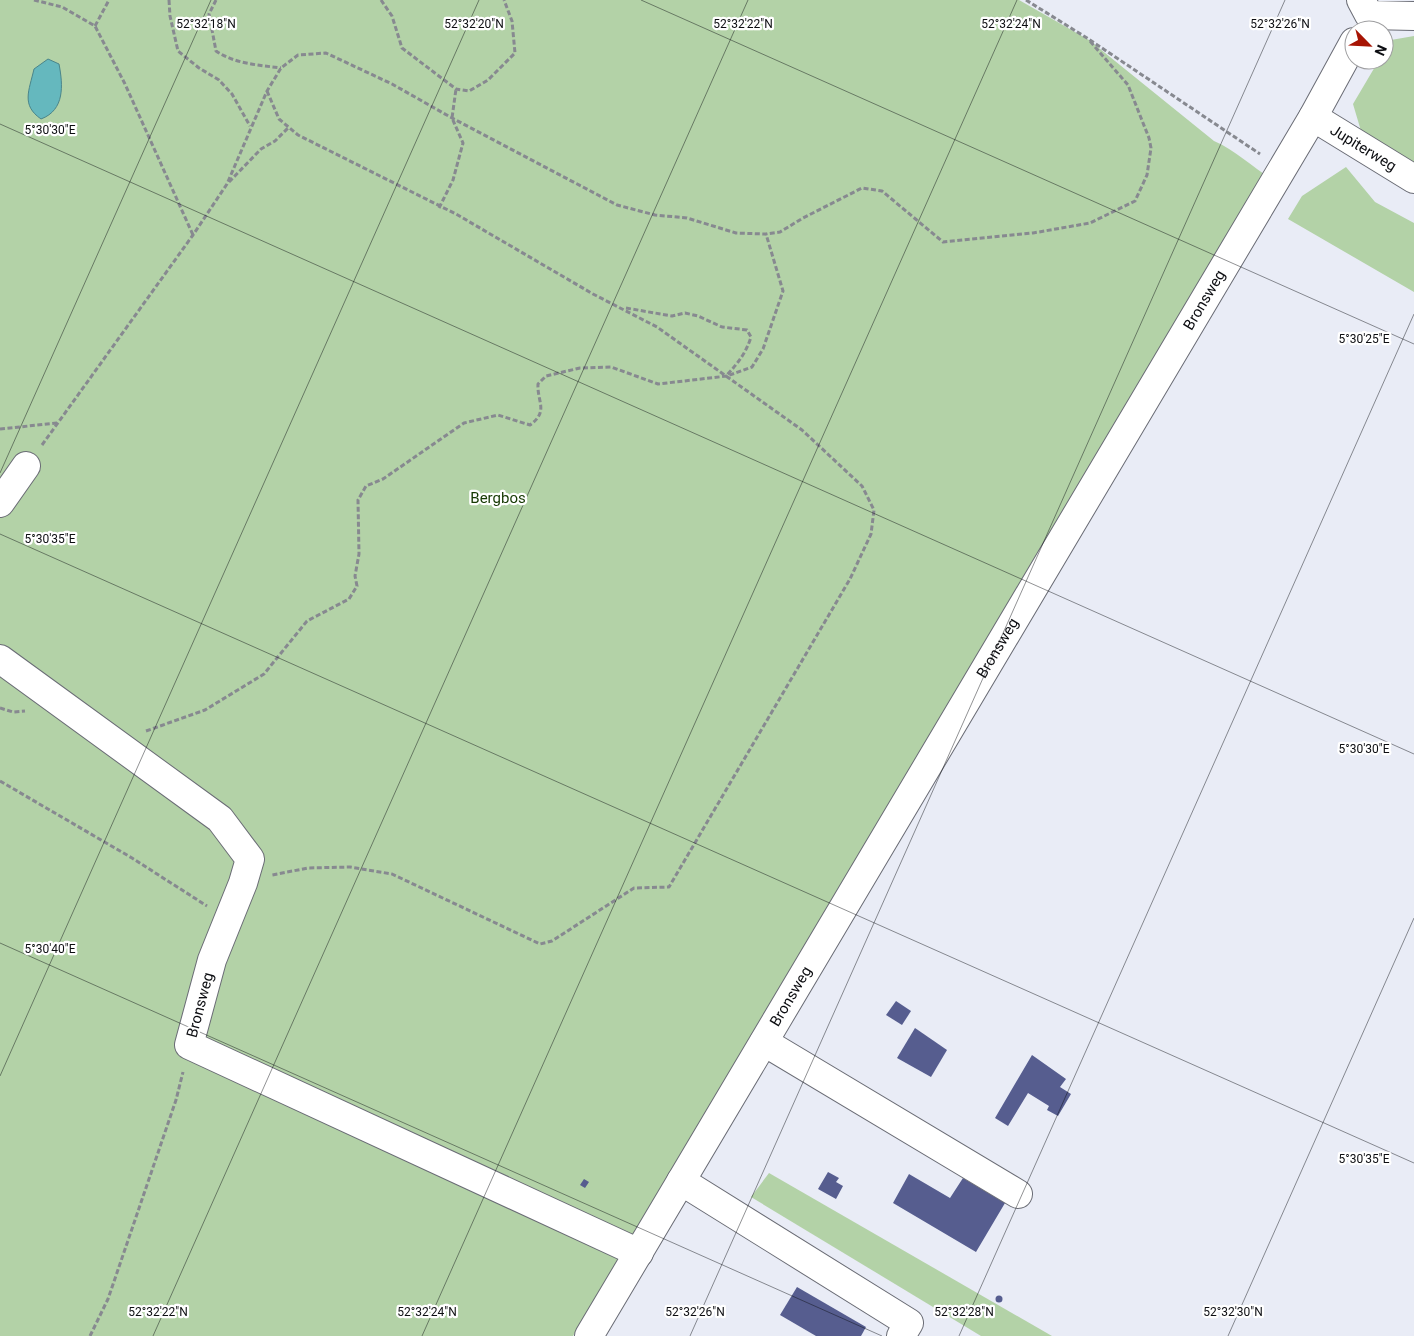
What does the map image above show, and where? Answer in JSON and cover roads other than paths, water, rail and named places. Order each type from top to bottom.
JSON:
[{"type":"street","points":[[1367,11],[1414,16]]},
{"type":"street","name":"Bronsweg","points":[[588,1336],[1292,152],[1344,60]]},
{"type":"street","name":"Jupiterweg","points":[[1312,117],[1414,179]]},
{"type":"street","points":[[0,503],[26,466]]},
{"type":"street","name":"Bronsweg","points":[[0,659],[220,819],[250,859],[243,883],[212,960],[189,1045],[638,1253]]},
{"type":"street","points":[[764,1042],[1018,1194]]},
{"type":"street","points":[[681,1181],[909,1323],[901,1336]]},
{"type":"water","points":[[48,59],[59,64],[61,88],[58,103],[54,110],[41,119],[31,108],[28,97],[34,69]]},
{"type":"park label","name":"Bergbos","points":[[498,498]]}]
